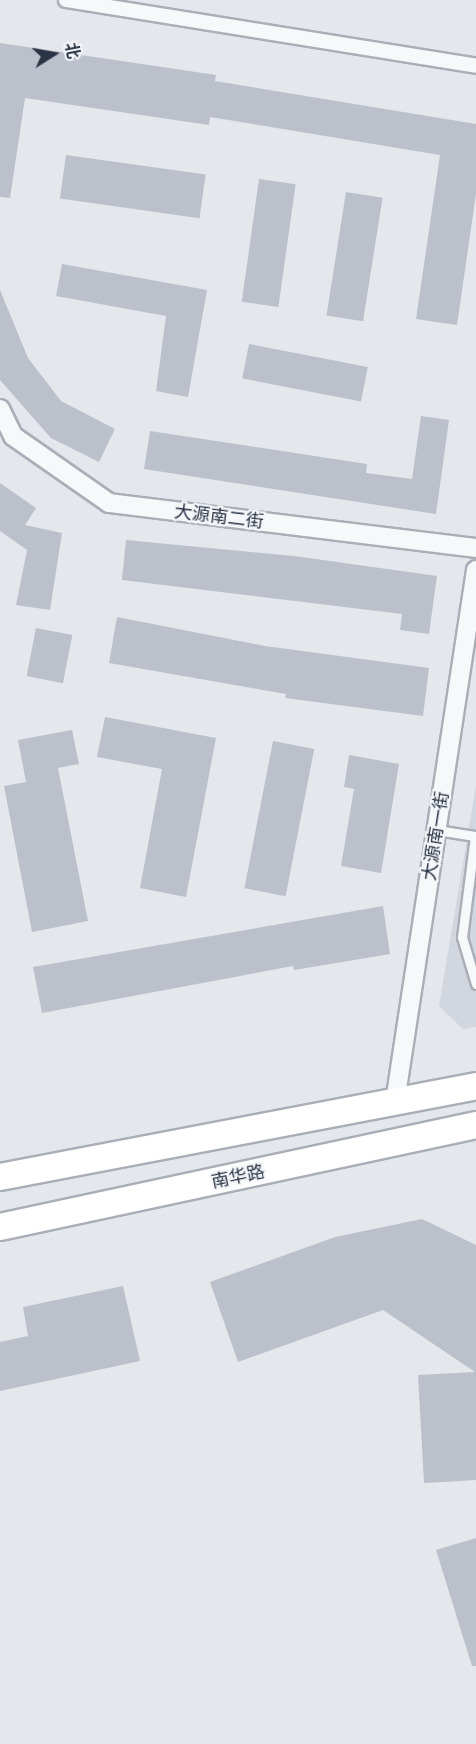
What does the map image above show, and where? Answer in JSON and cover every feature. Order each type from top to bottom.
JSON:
[{"type":"main road","points":[[0,1177],[476,1086]]},
{"type":"main road","name":"南华路","points":[[0,1227],[476,1125]]},
{"type":"street","points":[[66,0],[476,66]]},
{"type":"street","name":"大源南二街","points":[[0,409],[13,436],[109,503],[476,548]]},
{"type":"street","name":"大源南一街","points":[[395,1102],[476,570]]},
{"type":"lane","points":[[436,830],[475,836],[462,937],[476,984]]},
{"type":"shaded area","points":[[476,785],[476,1027],[463,1029],[439,1006]]},
{"type":"building","points":[[0,43],[216,75],[215,81],[476,124],[476,194],[457,325],[416,319],[440,155],[210,117],[209,125],[25,98],[10,198],[0,197]]},
{"type":"building","points":[[66,155],[206,175],[200,218],[60,199]]},
{"type":"building","points":[[259,179],[296,184],[278,307],[242,302]]},
{"type":"building","points":[[346,192],[383,198],[363,321],[326,315]]},
{"type":"building","points":[[62,264],[207,290],[188,397],[156,391],[166,316],[56,296]]},
{"type":"building","points":[[0,290],[28,358],[61,401],[115,429],[99,462],[51,438],[0,380]]},
{"type":"building","points":[[249,344],[368,367],[361,401],[242,378]]},
{"type":"building","points":[[421,416],[449,420],[436,514],[144,469],[150,431],[367,464],[366,473],[412,479]]},
{"type":"building","points":[[0,483],[36,508],[25,525],[62,533],[50,610],[16,605],[27,550],[0,531]]},
{"type":"building","points":[[126,540],[294,556],[437,576],[429,634],[400,630],[402,614],[122,580]]},
{"type":"building","points":[[117,617],[265,646],[429,668],[423,716],[285,698],[286,694],[109,663]]},
{"type":"building","points":[[36,628],[72,635],[63,683],[27,676]]},
{"type":"building","points":[[105,717],[216,738],[186,897],[140,888],[162,769],[97,757]]},
{"type":"building","points":[[72,730],[79,764],[58,768],[88,921],[32,932],[4,786],[26,782],[18,740]]},
{"type":"building","points":[[273,741],[314,749],[286,896],[244,888]]},
{"type":"building","points":[[349,755],[399,764],[381,873],[341,866],[354,789],[344,787]]},
{"type":"building","points":[[383,906],[390,954],[294,970],[293,966],[42,1013],[33,967]]},
{"type":"building","points":[[422,1219],[476,1245],[476,1480],[424,1483],[418,1375],[475,1372],[383,1310],[238,1362],[210,1282],[335,1237]]},
{"type":"building","points":[[123,1286],[140,1361],[0,1391],[0,1342],[28,1336],[23,1307]]},
{"type":"building","points":[[476,1538],[476,1666],[472,1666],[436,1550]]}]
